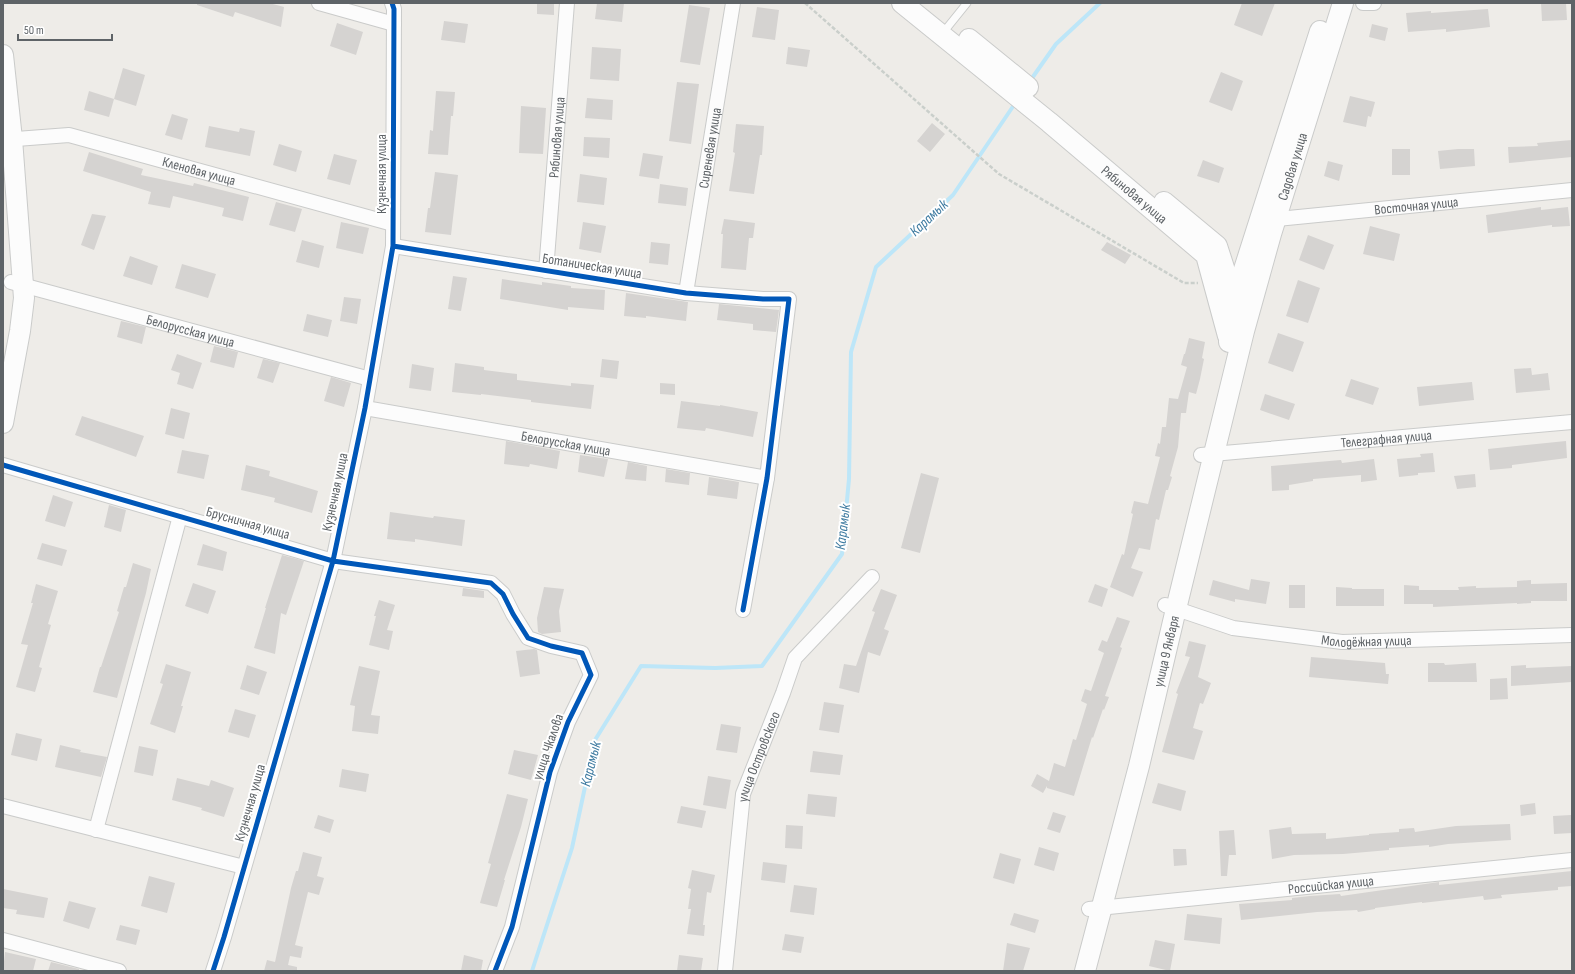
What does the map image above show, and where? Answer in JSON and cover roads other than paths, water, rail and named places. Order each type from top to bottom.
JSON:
[{"type":"main road","points":[[902,3],[945,30]]},
{"type":"main road","points":[[923,3],[945,30]]},
{"type":"main road","name":"Садовая улица","points":[[1236,335],[1329,3]]},
{"type":"main road","name":"Садовая улица","points":[[1268,220],[1343,3]]},
{"type":"main road","name":"Рябиновая улица","points":[[945,30],[999,72],[1053,118],[1206,255],[1214,284],[1236,335]]},
{"type":"main road","points":[[3,55],[17,284],[10,333],[3,366]]},
{"type":"main road","points":[[1053,118],[1217,246],[1236,305]]},
{"type":"main road","points":[[3,195],[17,284],[24,298],[20,331],[3,423]]},
{"type":"main road","points":[[1236,335],[1236,305],[1239,285],[1268,220]]},
{"type":"main road","name":"улица 9 Января","points":[[1074,971],[1095,908],[1236,335]]},
{"type":"main road","name":"улица 9 Января","points":[[1085,971],[1095,908]]},
{"type":"street","points":[[319,3],[394,24]]},
{"type":"street","name":"Кузнечная улица","points":[[213,971],[333,561],[365,408],[392,246],[394,9],[392,3]]},
{"type":"street","name":"Рябиновая улица","points":[[546,271],[567,3]]},
{"type":"street","name":"Сиреневая улица","points":[[686,293],[732,3]]},
{"type":"street","points":[[1363,3],[1374,3]]},
{"type":"street","name":"Кленовая улица","points":[[7,140],[70,135],[393,224]]},
{"type":"street","name":"Восточная улица","points":[[1268,220],[1572,190]]},
{"type":"street","name":"Ботаническая улица","points":[[392,246],[686,293],[763,299],[789,299],[767,478]]},
{"type":"street","name":"Белорусская улица","points":[[17,284],[370,379]]},
{"type":"street","name":"Белорусская улица","points":[[365,408],[767,478]]},
{"type":"street","name":"Телеграфная улица","points":[[1207,454],[1572,422]]},
{"type":"street","name":"Брусничная улица","points":[[3,465],[333,561],[491,583]]},
{"type":"street","points":[[743,610],[767,478]]},
{"type":"street","points":[[96,830],[180,516]]},
{"type":"street","name":"улица Островского","points":[[725,971],[743,794],[783,694],[795,658],[872,577]]},
{"type":"street","name":"улица Чкалова","points":[[491,583],[503,594],[528,638],[551,646],[582,653],[591,675],[568,722],[550,772],[512,927],[495,971]]},
{"type":"street","name":"Молодёжная улица","points":[[1170,607],[1233,628],[1342,642],[1572,635]]},
{"type":"street","points":[[3,806],[244,867]]},
{"type":"street","name":"Российская улица","points":[[1095,908],[1572,860]]},
{"type":"street","points":[[3,940],[119,971]]},
{"type":"lane","points":[[945,30],[966,3]]},
{"type":"waterway","name":"Карамык","points":[[1030,81],[1056,44],[1100,3]]},
{"type":"waterway","name":"Карамык","points":[[532,971],[572,848],[595,740],[641,666],[715,668],[762,666],[842,554],[849,479],[851,352],[876,267],[953,195],[1016,102]]}]
